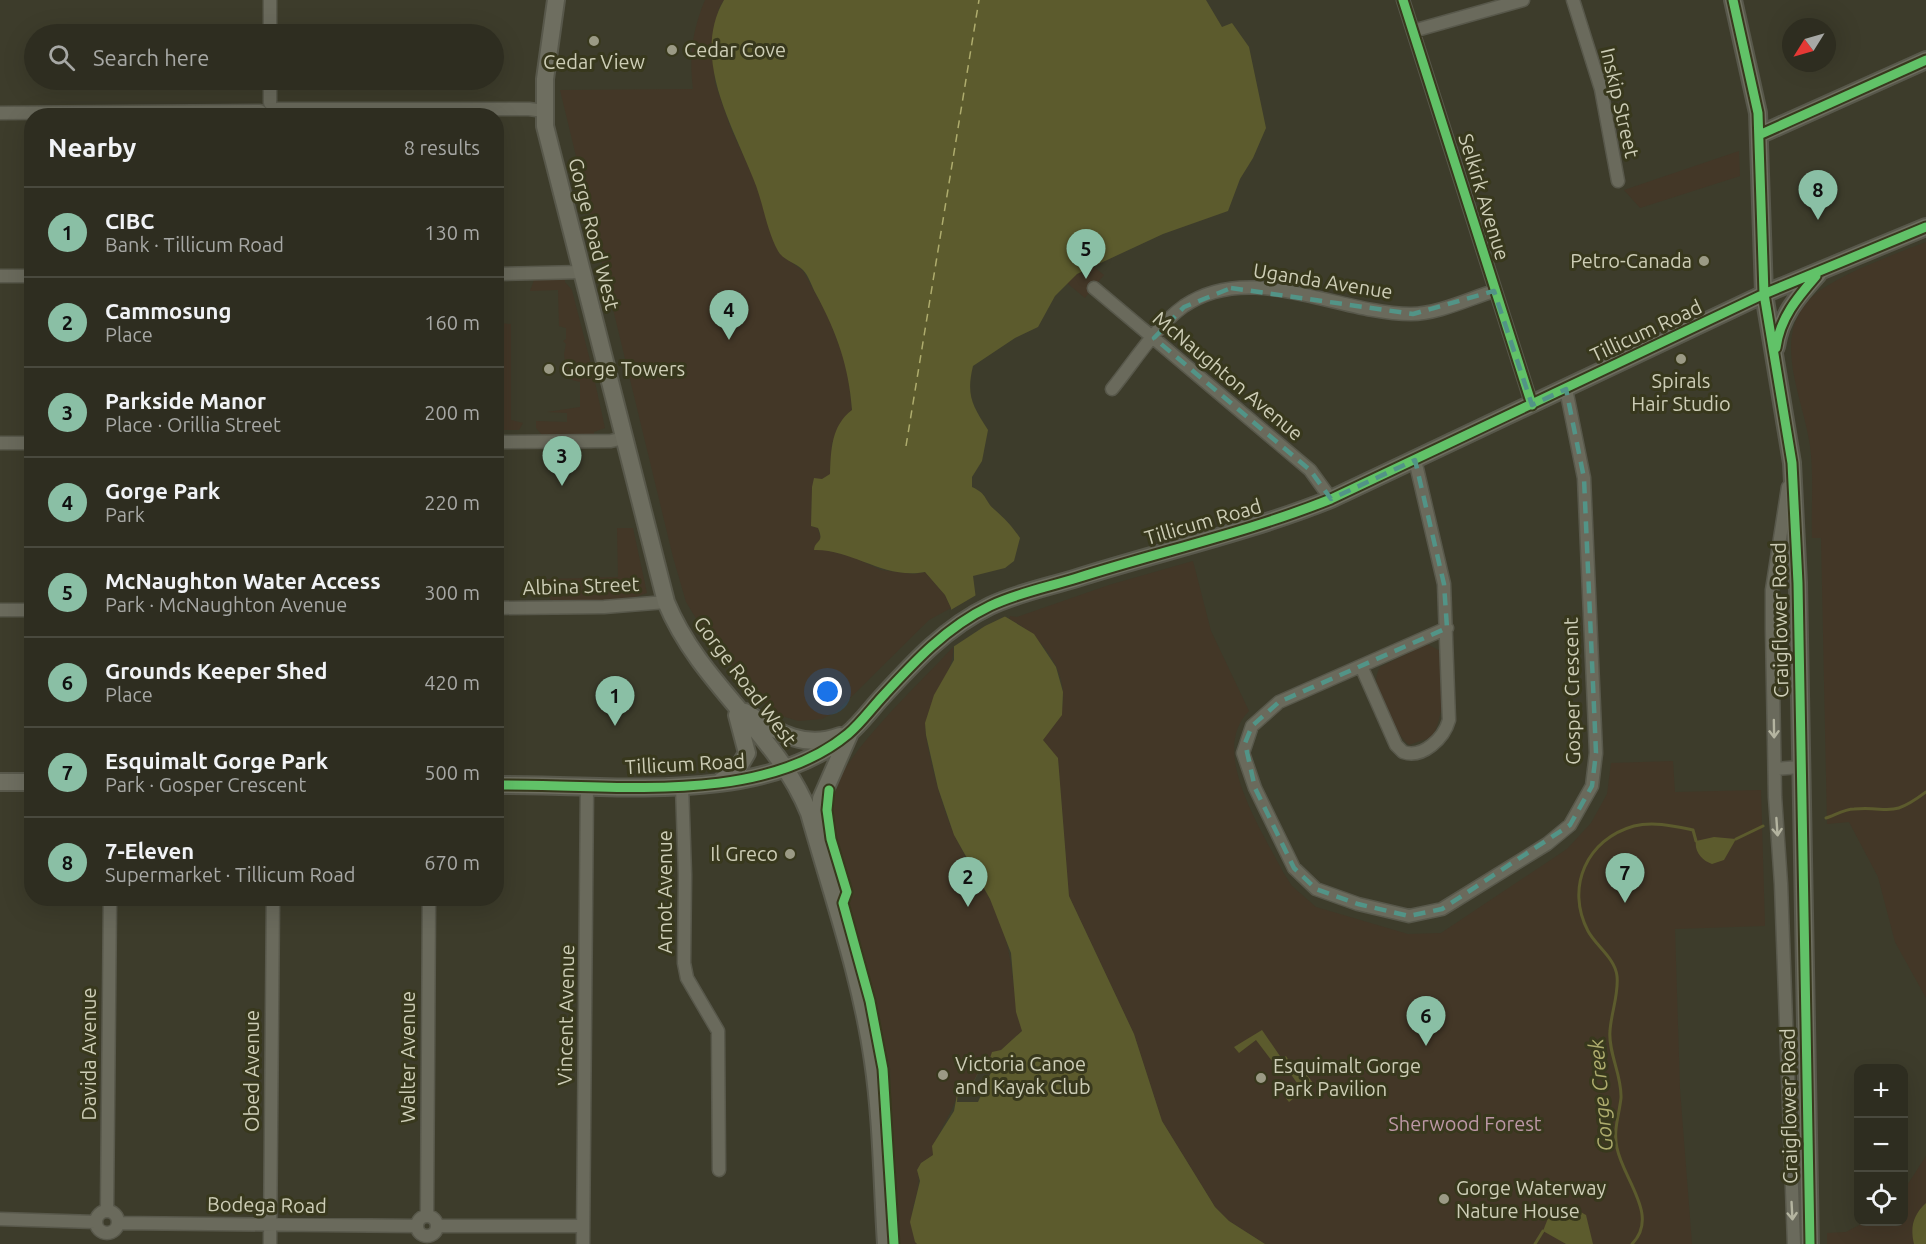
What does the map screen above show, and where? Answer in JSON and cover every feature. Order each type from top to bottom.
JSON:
[{"type":"main road","name":"Gorge Road West","points":[[556,0],[545,79],[544,111],[550,150],[666,602],[683,640],[786,770],[801,791],[809,813],[862,1003],[873,1061],[880,1125],[886,1244]]},
{"type":"main road","name":"Craigflower Road","points":[[1733,0],[1758,113],[1764,294],[1792,463],[1798,583],[1810,1244]]},
{"type":"main road","points":[[1759,135],[1926,60]]},
{"type":"main road","name":"Tillicum Road","points":[[504,785],[682,786],[757,778],[786,770],[818,756],[851,732],[910,666],[943,635],[978,612],[1004,600],[1257,526],[1331,499],[1764,294],[1926,227]]},
{"type":"main road","points":[[1777,374],[1776,350],[1781,326],[1795,300],[1820,272]]},
{"type":"main road","points":[[734,705],[783,735],[800,741],[829,740],[851,732]]},
{"type":"main road","points":[[720,782],[737,770],[747,753],[734,705]]},
{"type":"main road","points":[[822,861],[821,799],[851,732]]},
{"type":"main road","points":[[0,782],[24,782]]},
{"type":"street","points":[[270,0],[270,24]]},
{"type":"street","name":"Selkirk Avenue","points":[[1403,0],[1532,405]]},
{"type":"street","points":[[1413,31],[1523,0]]},
{"type":"street","name":"Inskip Street","points":[[1572,0],[1601,89],[1618,181]]},
{"type":"street","points":[[269,108],[270,90]]},
{"type":"street","points":[[504,109],[544,111]]},
{"type":"street","points":[[0,113],[24,113]]},
{"type":"street","points":[[504,274],[582,272]]},
{"type":"street","points":[[0,276],[24,276]]},
{"type":"street","name":"McNaughton Avenue","points":[[1094,288],[1310,470],[1331,499]]},
{"type":"street","name":"Uganda Avenue","points":[[1112,388],[1154,338],[1184,307],[1203,296],[1231,288],[1264,289],[1384,312],[1413,314],[1494,291]]},
{"type":"street","name":"Gosper Crescent","points":[[1447,628],[1279,702],[1252,726],[1245,743],[1244,753],[1255,788],[1293,867],[1316,889],[1358,904],[1409,916],[1442,909],[1547,844],[1570,825],[1592,786],[1596,753],[1584,478],[1566,389]]},
{"type":"street","points":[[504,442],[611,441],[624,438]]},
{"type":"street","points":[[0,443],[24,443]]},
{"type":"street","points":[[1361,666],[1396,745],[1403,752],[1410,755],[1419,753],[1441,738],[1449,720],[1444,585],[1415,460]]},
{"type":"street","name":"Craigflower Road","points":[[1792,463],[1772,590],[1775,769],[1794,1244]]},
{"type":"street","name":"Albina Street","points":[[504,608],[604,607],[666,602]]},
{"type":"street","points":[[0,610],[24,609]]},
{"type":"street","points":[[1775,769],[1800,767]]},
{"type":"street","name":"Vincent Avenue","points":[[583,1244],[587,786]]},
{"type":"street","name":"Arnot Avenue","points":[[682,786],[684,963],[687,978],[718,1031],[719,1170]]},
{"type":"street","name":"Davida Avenue","points":[[107,1210],[110,906]]},
{"type":"street","name":"Obed Avenue","points":[[270,1244],[273,906]]},
{"type":"street","name":"Walter Avenue","points":[[427,1215],[429,906]]},
{"type":"street","points":[[107,1210],[115,1214],[118,1223],[115,1231],[107,1239],[95,1222],[99,1214],[107,1210]]},
{"type":"street","points":[[427,1215],[434,1218],[438,1226],[434,1234],[426,1240],[419,1234],[416,1226],[419,1218],[427,1215]]},
{"type":"street","points":[[0,1219],[95,1222]]},
{"type":"street","name":"Bodega Road","points":[[118,1223],[416,1226]]},
{"type":"street","points":[[438,1226],[583,1226]]},
{"type":"highlighted area","points":[[1231,288],[1413,314],[1494,291],[1532,405],[1566,389],[1573,421],[1584,478],[1596,753],[1592,786],[1570,825],[1442,909],[1409,916],[1358,904],[1316,889],[1294,868],[1255,788],[1245,743],[1252,726],[1279,702],[1447,628],[1444,584],[1415,460],[1331,499],[1310,470],[1154,338],[1184,307]]},
{"type":"green space","points":[[705,0],[724,0],[719,8],[712,40],[715,83],[731,129],[754,178],[779,253],[803,271],[827,314],[847,365],[852,411],[832,443],[830,475],[812,487],[811,526],[818,528],[821,541],[814,547],[853,557],[881,570],[914,574],[925,572],[945,595],[951,608],[929,620],[837,711],[822,719],[798,721],[782,716],[767,706],[710,641],[686,602],[673,557],[560,90],[693,89],[691,66],[693,44],[697,22]]},
{"type":"green space","points":[[1739,151],[1740,176],[1640,208],[1624,190]]},
{"type":"green space","points":[[1926,242],[1926,998],[1895,942],[1878,877],[1849,822],[1827,824],[1821,538],[1812,538],[1810,446],[1791,350],[1793,331],[1799,314],[1811,298],[1821,290],[1865,266]]},
{"type":"green space","points":[[1094,267],[1104,275],[1085,298],[1067,283],[1077,274]]},
{"type":"green space","points":[[565,279],[572,290],[592,368],[564,372],[566,344],[563,341],[566,339],[566,328],[559,326],[558,290],[530,291],[534,280]]},
{"type":"green space","points":[[504,323],[511,324],[511,420],[523,423],[519,430],[504,430]]},
{"type":"green space","points":[[593,373],[605,428],[594,432],[594,435],[543,436],[536,428],[536,421],[567,422],[567,413],[547,412],[580,407],[580,382],[564,378]]},
{"type":"green space","points":[[617,528],[633,528],[647,593],[628,600],[552,602],[547,593],[547,579],[618,577]]},
{"type":"green space","name":"Sherwood Forest","points":[[1193,561],[1211,631],[1249,711],[1238,728],[1234,747],[1236,769],[1243,792],[1283,872],[1292,886],[1316,907],[1408,934],[1441,933],[1567,849],[1591,823],[1607,794],[1611,763],[1673,761],[1675,792],[1761,790],[1765,926],[1675,929],[1680,1089],[1692,1244],[1265,1244],[1229,1221],[1215,1207],[1162,1121],[1134,1034],[1069,896],[1058,759],[1043,740],[1061,713],[1062,685],[1052,658],[1043,646],[1033,635],[1009,619],[1010,616],[1017,617],[1109,585]]},
{"type":"green space","points":[[1427,644],[1440,651],[1442,706],[1432,737],[1409,745],[1395,727],[1376,680],[1380,667]]},
{"type":"green space","points":[[953,647],[949,668],[929,713],[926,737],[937,786],[949,823],[1001,924],[1008,950],[1022,1031],[1001,1050],[987,1067],[982,1065],[971,1087],[958,1089],[953,1107],[933,1148],[933,1155],[921,1163],[917,1170],[919,1179],[911,1222],[917,1244],[899,1244],[897,1195],[894,1192],[890,1066],[880,1035],[867,972],[847,900],[850,894],[834,841],[829,809],[833,791],[860,747]]},
{"type":"green space","points":[[1926,1156],[1926,1244],[1827,1244],[1827,1233],[1846,1232],[1857,1226],[1908,1226],[1908,1184]]},
{"type":"shaded area","points":[[724,0],[1206,0],[1222,27],[1232,23],[1249,47],[1266,128],[1253,158],[1240,179],[1228,211],[1163,234],[1077,274],[1055,296],[1038,327],[1015,338],[973,366],[970,392],[974,406],[988,430],[982,461],[972,477],[972,487],[983,495],[1020,538],[1014,561],[1005,568],[973,576],[976,599],[1034,634],[1056,667],[1063,692],[1062,715],[1043,740],[1058,758],[1069,896],[1134,1034],[1162,1121],[1215,1207],[1229,1221],[1265,1244],[917,1244],[915,1242],[910,1222],[920,1181],[917,1170],[921,1163],[933,1155],[932,1146],[954,1111],[958,1089],[971,1087],[982,1065],[987,1067],[992,1052],[1001,1050],[1022,1031],[1016,1012],[1011,953],[990,899],[954,835],[938,788],[926,735],[925,723],[934,695],[954,660],[951,608],[945,595],[925,572],[896,572],[842,554],[814,550],[820,537],[818,528],[811,526],[812,487],[814,478],[822,479],[830,474],[836,431],[845,416],[852,410],[848,379],[836,337],[809,278],[805,272],[778,251],[718,90],[713,67],[712,44],[715,22]]},
{"type":"shaded area","points":[[1714,837],[1736,839],[1724,860],[1712,864],[1700,855],[1696,848],[1696,841]]},
{"type":"shaded area","points":[[1262,1030],[1282,1059],[1286,1056],[1298,1075],[1304,1071],[1313,1083],[1289,1102],[1285,1097],[1299,1086],[1288,1070],[1282,1074],[1256,1040],[1239,1053],[1234,1047]]},
{"type":"shaded area","points":[[1926,1203],[1926,1244],[1914,1244],[1912,1232],[1914,1222],[1918,1212]]},
{"type":"shaded area","points":[[1570,1206],[1586,1215],[1593,1244],[1566,1244],[1543,1231],[1550,1213]]},
{"type":"pier","points":[[978,594],[978,598],[1008,615],[985,626],[953,647],[950,644],[949,611]]},
{"type":"pier","points":[[982,1065],[992,1070],[978,1102],[957,1102],[958,1089],[971,1087]]},
{"type":"waterway","points":[[1826,818],[1851,809],[1890,810],[1905,806],[1926,792]]},
{"type":"waterway","name":"Gorge Creek","points":[[1632,1244],[1640,1233],[1642,1222],[1641,1209],[1621,1160],[1616,1141],[1621,1089],[1610,1039],[1617,976],[1613,963],[1591,937],[1581,914],[1580,882],[1593,853],[1618,832],[1634,826],[1656,824],[1693,830],[1696,841]]},
{"type":"waterway","points":[[1736,839],[1763,826]]},
{"type":"waterway","name":"Gorge Creek","points":[[1535,1244],[1543,1231]]},
{"type":"ferry route","points":[[906,446],[979,0]]},
{"type":"cycle path","points":[[1403,0],[1532,405]]},
{"type":"cycle path","points":[[1733,0],[1758,113],[1764,294],[1792,463],[1798,583],[1810,1244]]},
{"type":"cycle path","points":[[1759,135],[1926,60]]},
{"type":"cycle path","points":[[504,785],[632,787],[726,782],[771,773],[812,757],[848,734],[906,671],[945,635],[959,624],[1000,601],[1205,541],[1331,499],[1764,294],[1926,227]]},
{"type":"cycle path","points":[[1776,348],[1785,318],[1816,276]]},
{"type":"cycle path","points":[[829,790],[827,810],[831,839],[847,892],[843,903],[870,1001],[883,1069],[894,1244]]},
{"type":"place","name":"Cedar View","points":[[594,41]]},
{"type":"place","name":"Cedar Cove","points":[[672,50]]},
{"type":"place","name":"7-Eleven","points":[[1818,220]]},
{"type":"place","name":"Petro-Canada","points":[[1704,261]]},
{"type":"place","name":"McNaughton Water Access","points":[[1086,279]]},
{"type":"place","name":"Gorge Park","points":[[729,340]]},
{"type":"place","name":"Spirals Hair Studio","points":[[1681,359]]},
{"type":"place","name":"Gorge Towers","points":[[549,369]]},
{"type":"place","name":"Parkside Manor","points":[[562,486]]},
{"type":"place","name":"CIBC","points":[[615,726]]},
{"type":"place","name":"Il Greco","points":[[790,854]]},
{"type":"place","name":"Esquimalt Gorge Park","points":[[1625,903]]},
{"type":"place","name":"Cammosung","points":[[968,907]]},
{"type":"place","name":"Grounds Keeper Shed","points":[[1426,1046]]},
{"type":"place","name":"Victoria Canoe and Kayak Club","points":[[943,1075]]},
{"type":"place","name":"Esquimalt Gorge Park Pavilion","points":[[1261,1078]]},
{"type":"place","name":"Gorge Waterway Nature House","points":[[1444,1199]]}]
